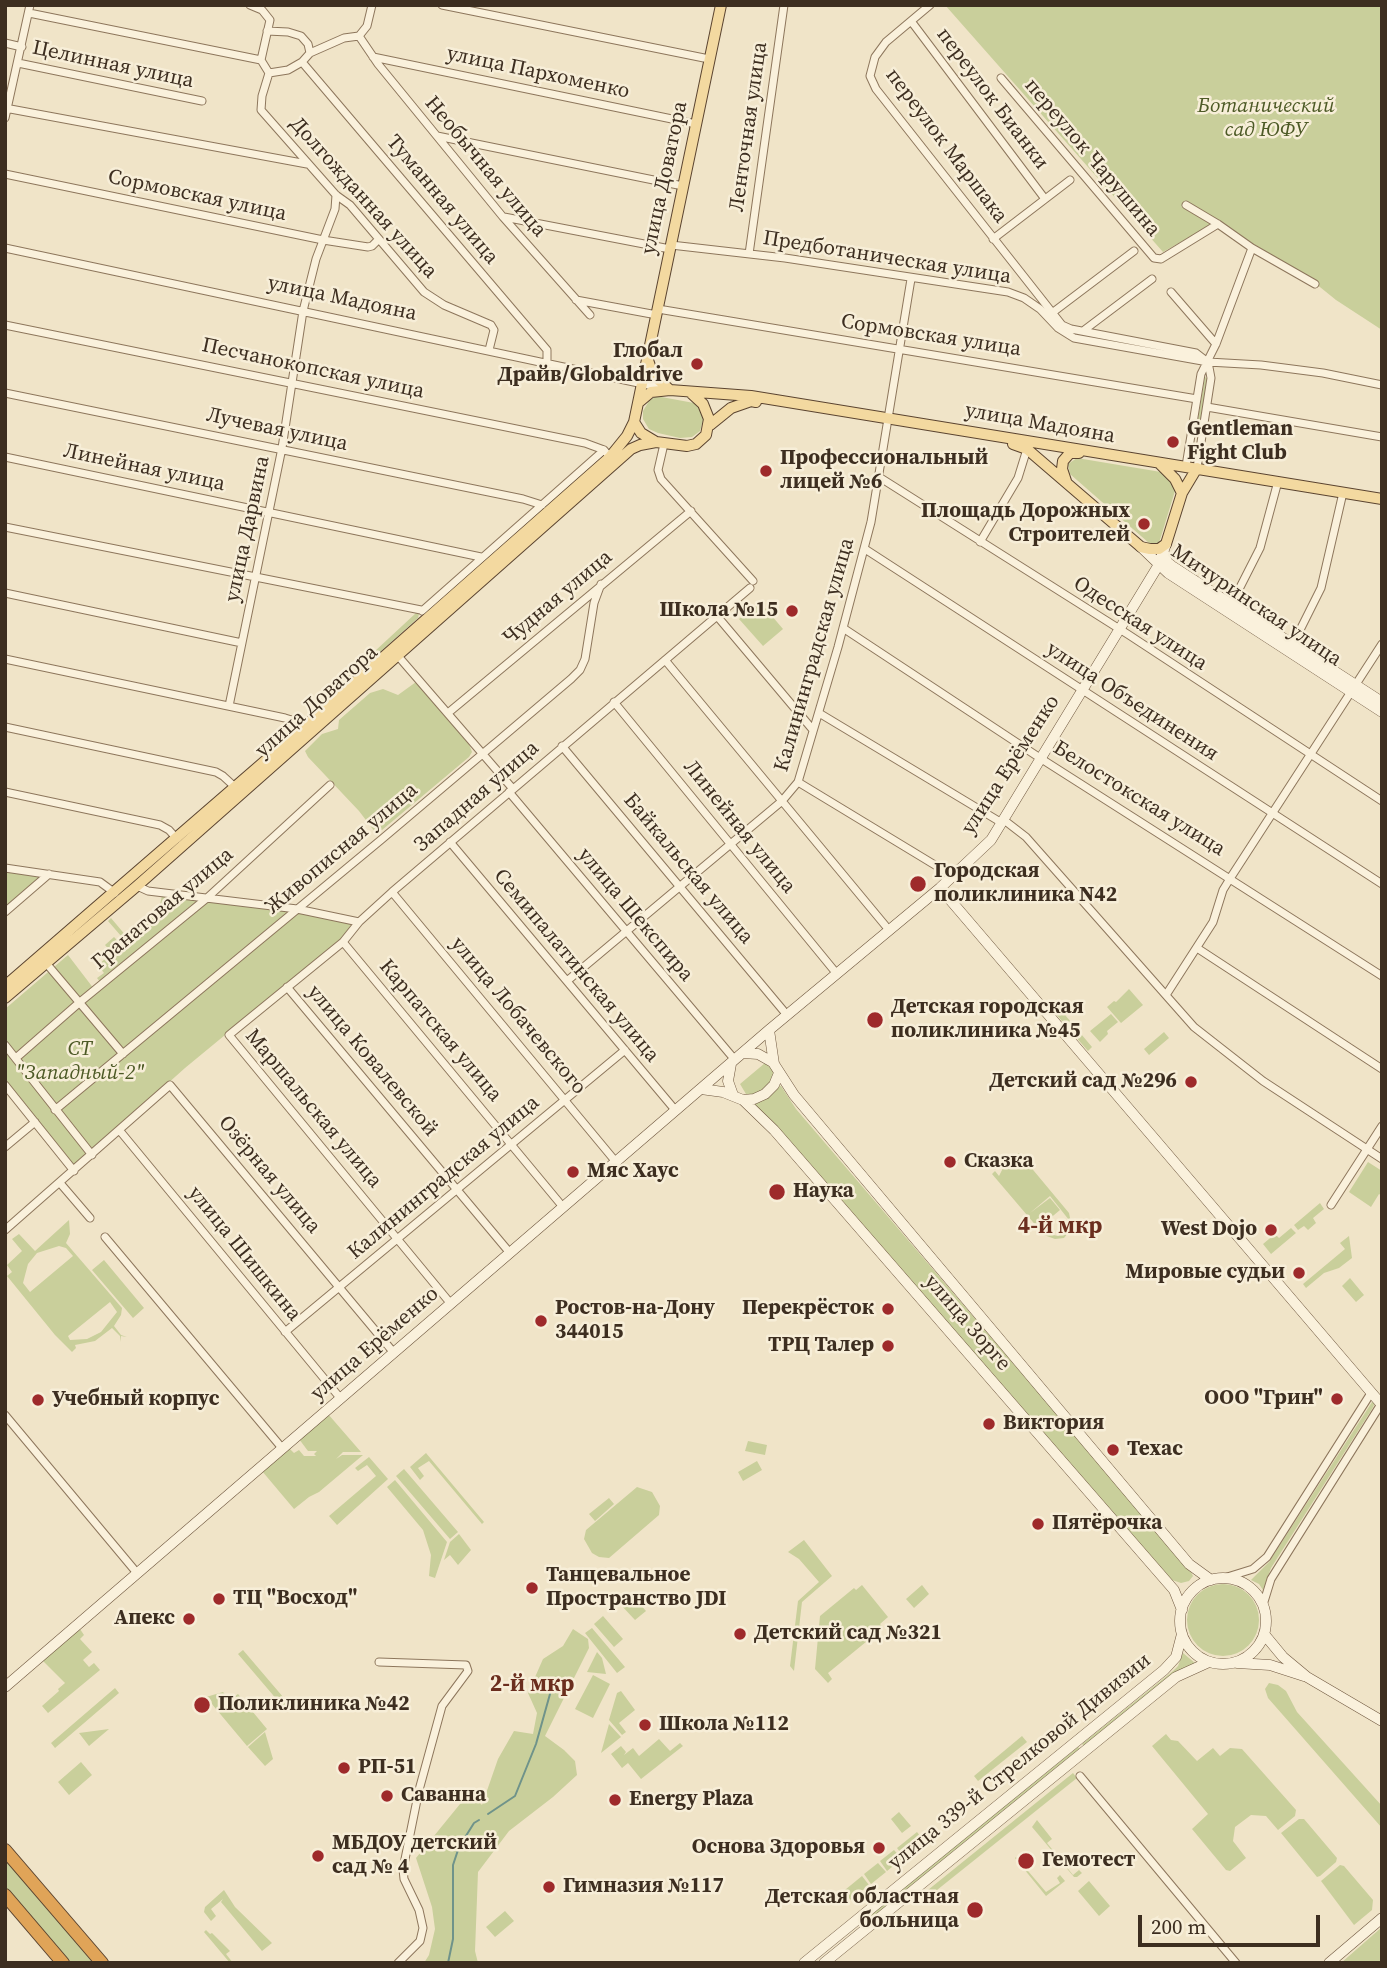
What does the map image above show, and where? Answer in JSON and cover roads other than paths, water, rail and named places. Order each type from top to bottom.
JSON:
[{"type":"highway","points":[[5,1850],[102,1963]]},
{"type":"highway","points":[[5,1895],[63,1963]]},
{"type":"main road","name":"улица Доватора","points":[[637,405],[721,5]]},
{"type":"main road","points":[[647,358],[653,376],[670,390]]},
{"type":"main road","points":[[651,392],[690,392],[706,409],[710,425],[706,435],[696,444],[687,446],[660,443],[641,433],[634,422],[637,405],[642,399],[651,392]]},
{"type":"main road","name":"улица Мадояна","points":[[690,392],[751,396],[1022,447]]},
{"type":"main road","name":"улица Мадояна","points":[[710,425],[725,411],[751,401],[1191,467],[1382,502]]},
{"type":"main road","name":"улица Доватора","points":[[5,986],[303,729],[424,614],[627,436],[634,422]]},
{"type":"main road","name":"улица Доватора","points":[[5,998],[137,886],[631,449],[640,444],[660,443]]},
{"type":"main road","name":"Мичуринская улица","points":[[1022,447],[1067,482],[1141,547],[1158,566],[1353,689],[1382,702]]},
{"type":"main road","points":[[1067,482],[1062,465],[1067,455],[1102,454]]},
{"type":"main road","points":[[1159,463],[1175,479],[1182,493]]},
{"type":"main road","name":"улица Ерёменко","points":[[5,1687],[769,1030],[940,888],[991,840],[1158,566],[1191,467]]},
{"type":"main road","name":"улица Мадояна","points":[[1182,493],[1208,474],[1382,502]]},
{"type":"main road","points":[[1141,547],[1165,549]]},
{"type":"main road","points":[[1141,547],[1147,557],[1151,577]]},
{"type":"main road","name":"Мичуринская улица","points":[[1165,549],[1167,562],[1172,566],[1293,645],[1382,712]]},
{"type":"main road","points":[[940,888],[1381,1405]]},
{"type":"main road","points":[[701,1089],[738,1098],[765,1094],[774,1085],[777,1068],[769,1030]]},
{"type":"main road","points":[[738,1098],[728,1081],[736,1059],[758,1054],[777,1068]]},
{"type":"main road","name":"улица Зорге","points":[[777,1068],[793,1095],[1189,1564],[1211,1580]]},
{"type":"main road","name":"улица Зорге","points":[[738,1098],[774,1129],[1160,1572],[1174,1590],[1182,1610]]},
{"type":"main road","points":[[1233,1663],[1246,1657],[1257,1647],[1264,1634],[1263,1605],[1257,1594],[1236,1580],[1211,1580],[1192,1591],[1182,1610],[1182,1634],[1197,1655],[1220,1664],[1270,1665],[1307,1678],[1382,1721]]},
{"type":"main road","name":"улица 339-й Стрелковой Дивизии","points":[[804,1963],[1164,1670],[1181,1647],[1182,1634]]},
{"type":"main road","points":[[1264,1634],[1283,1657],[1307,1678]]},
{"type":"main road","name":"улица 339-й Стрелковой Дивизии","points":[[824,1963],[1176,1677],[1209,1661]]},
{"type":"main road","points":[[1329,1963],[1382,1918]]},
{"type":"street","points":[[250,5],[262,10],[270,20],[261,60]]},
{"type":"street","points":[[5,118],[29,9],[261,60],[270,73],[288,70],[302,62],[310,53],[344,38],[359,36],[367,26],[372,5]]},
{"type":"street","points":[[442,5],[709,59]]},
{"type":"street","name":"Ленточная улица","points":[[749,254],[784,5]]},
{"type":"street","name":"переулок Маршака","points":[[930,5],[886,42],[875,57],[870,70],[871,82],[1052,313]]},
{"type":"street","name":"переулок Бианки","points":[[911,21],[1045,199]]},
{"type":"street","points":[[267,32],[288,32],[301,36],[308,44],[310,53]]},
{"type":"street","name":"Необычная улица","points":[[359,36],[372,57],[503,217],[590,315]]},
{"type":"street","name":"Целинная улица","points":[[5,43],[22,47]]},
{"type":"street","name":"улица Пархоменко","points":[[372,57],[696,124]]},
{"type":"street","name":"Туманная улица","points":[[302,62],[547,350],[547,363]]},
{"type":"street","name":"Целинная улица","points":[[18,63],[202,101]]},
{"type":"street","name":"Долгожданная улица","points":[[270,73],[260,102],[264,116],[336,195],[350,205],[431,298],[493,328],[489,350]]},
{"type":"street","name":"переулок Чарушина","points":[[1001,78],[1145,249],[1158,260],[1218,224]]},
{"type":"street","points":[[6,108],[307,164]]},
{"type":"street","points":[[436,135],[683,186]]},
{"type":"street","name":"Сормовская улица","points":[[5,174],[323,240],[368,247],[379,239]]},
{"type":"street","points":[[993,239],[1070,180]]},
{"type":"street","name":"улица Дарвина","points":[[229,706],[282,449],[303,310],[335,209],[336,195]]},
{"type":"street","points":[[1186,205],[1252,248],[1315,284]]},
{"type":"street","name":"Предботаническая улица","points":[[503,217],[671,247],[749,254],[1008,292],[1024,298],[1040,309],[1058,328],[1074,338],[1208,362],[1261,365],[1382,385]]},
{"type":"street","name":"улица Мадояна","points":[[5,248],[670,390]]},
{"type":"street","points":[[1191,467],[1201,374],[1216,345],[1252,248]]},
{"type":"street","points":[[1052,313],[1134,251]]},
{"type":"street","name":"Калининградская улица","points":[[567,981],[782,801],[798,782],[865,549],[911,279]]},
{"type":"street","points":[[1083,331],[1152,279]]},
{"type":"street","points":[[1171,292],[1216,345]]},
{"type":"street","name":"Сормовская улица","points":[[575,300],[900,348],[1197,399]]},
{"type":"street","name":"Предботаническая улица","points":[[1052,313],[1065,327],[1196,353],[1208,362]]},
{"type":"street","name":"Песчанокопская улица","points":[[5,325],[585,443],[607,453]]},
{"type":"street","points":[[1191,467],[1207,407],[1211,378],[1208,362]]},
{"type":"street","name":"Лучевая улица","points":[[5,393],[542,505]]},
{"type":"street","points":[[1207,407],[1382,437]]},
{"type":"street","points":[[660,443],[659,474],[691,511]]},
{"type":"street","points":[[980,542],[1018,478],[1022,447]]},
{"type":"street","name":"улица Доватора","points":[[424,614],[481,557],[607,453]]},
{"type":"street","name":"Линейная улица","points":[[5,457],[481,557]]},
{"type":"street","name":"Одесская улица","points":[[879,477],[1382,801]]},
{"type":"street","points":[[1231,605],[1260,548],[1277,485]]},
{"type":"street","points":[[1293,645],[1321,588],[1342,497]]},
{"type":"street","name":"Чудная улица","points":[[448,713],[601,583],[691,511]]},
{"type":"street","name":"Западная улица","points":[[229,1035],[343,942],[359,922],[392,892],[752,585],[691,511]]},
{"type":"street","points":[[5,527],[256,576],[424,614]]},
{"type":"street","name":"улица Объединения","points":[[865,549],[1382,884]]},
{"type":"street","name":"Живописная улица","points":[[55,1110],[484,754],[580,670],[585,659],[594,603],[601,583]]},
{"type":"street","points":[[5,593],[242,643]]},
{"type":"street","points":[[717,616],[813,730]]},
{"type":"street","name":"Белостокская улица","points":[[843,628],[1040,758],[1231,877],[1382,976]]},
{"type":"street","points":[[1166,995],[1213,922],[1223,890],[1231,877],[1382,644]]},
{"type":"street","name":"улица Шекспира","points":[[398,656],[484,754],[625,933],[736,1059]]},
{"type":"street","points":[[5,659],[295,721],[303,729]]},
{"type":"street","points":[[665,660],[890,930]]},
{"type":"street","name":"Линейная улица","points":[[614,702],[837,974]]},
{"type":"street","points":[[819,713],[1026,836],[1194,1027],[1263,1081],[1382,1159]]},
{"type":"street","points":[[5,727],[216,772],[236,788]]},
{"type":"street","name":"Байкальская улица","points":[[562,747],[787,1015]]},
{"type":"street","points":[[798,782],[953,876]]},
{"type":"street","name":"Гранатовая улица","points":[[16,1058],[207,898],[330,785]]},
{"type":"street","points":[[5,792],[160,824],[178,839]]},
{"type":"street","name":"Семипалатинская улица","points":[[450,842],[676,1111]]},
{"type":"street","points":[[5,868],[100,882],[116,893]]},
{"type":"street","points":[[5,912],[49,874]]},
{"type":"street","points":[[137,886],[148,891],[297,909],[359,922]]},
{"type":"street","name":"улица Лобачевского","points":[[392,892],[616,1162]]},
{"type":"street","name":"Карпатская улица","points":[[343,942],[563,1207]]},
{"type":"street","points":[[1197,948],[1382,1069]]},
{"type":"street","points":[[46,963],[123,1054]]},
{"type":"street","name":"улица Ковалевской","points":[[287,987],[510,1253]]},
{"type":"street","name":"Маршальская улица","points":[[229,1035],[451,1304]]},
{"type":"street","points":[[5,1045],[92,1155]]},
{"type":"street","name":"Калининградская улица","points":[[285,1332],[625,1051]]},
{"type":"street","points":[[5,1085],[74,1171]]},
{"type":"street","name":"Озёрная улица","points":[[120,1131],[170,1086],[394,1353]]},
{"type":"street","points":[[5,1147],[35,1122]]},
{"type":"street","points":[[1331,1205],[1382,1126]]},
{"type":"street","points":[[5,1230],[120,1131]]},
{"type":"street","name":"улица Шишкина","points":[[120,1131],[341,1399]]},
{"type":"street","points":[[60,1184],[90,1218]]},
{"type":"street","points":[[105,1237],[282,1448]]},
{"type":"street","points":[[1224,1578],[1253,1569],[1267,1557],[1371,1394]]},
{"type":"street","points":[[1263,1605],[1271,1579],[1381,1405]]},
{"type":"street","points":[[5,1415],[137,1573]]},
{"type":"street","points":[[379,1662],[466,1665],[468,1671],[442,1706],[417,1800],[403,1869],[404,1879],[423,1928],[420,1941],[398,1963]]},
{"type":"street","points":[[1080,1776],[1236,1963]]},
{"type":"waterway","points":[[488,1814],[515,1796],[536,1744],[550,1694]]},
{"type":"waterway","points":[[448,1963],[453,1939],[453,1865],[459,1847],[474,1823],[479,1820]]},
{"type":"place","name":"Глобал Драйв/Globaldrive","points":[[697,364]]},
{"type":"place","name":"Gentleman Fight Club","points":[[1173,442]]},
{"type":"place","name":"Профессиональный лицей №6","points":[[766,471]]},
{"type":"place","name":"Площадь Дорожных Строителей","points":[[1144,524]]},
{"type":"place","name":"Школа №15","points":[[792,611]]},
{"type":"place","name":"Городская поликлиника N42","points":[[918,884]]},
{"type":"place","name":"Детская городская поликлиника №45","points":[[875,1020]]},
{"type":"place","name":"Детский сад №296","points":[[1191,1082]]},
{"type":"place","name":"Сказка","points":[[950,1162]]},
{"type":"place","name":"Мяс Хаус","points":[[573,1172]]},
{"type":"place","name":"Наука","points":[[777,1192]]},
{"type":"place","name":"West Dojo","points":[[1271,1230]]},
{"type":"place","name":"Мировые судьи","points":[[1299,1273]]},
{"type":"place","name":"Перекрёсток","points":[[888,1309]]},
{"type":"place","name":"Ростов-на-Дону 344015","points":[[541,1321]]},
{"type":"place","name":"ТРЦ Талер","points":[[888,1346]]},
{"type":"place","name":"ООО \"Грин\"","points":[[1337,1399]]},
{"type":"place","name":"Учебный корпус","points":[[38,1400]]},
{"type":"place","name":"Виктория","points":[[989,1424]]},
{"type":"place","name":"Техас","points":[[1113,1450]]},
{"type":"place","name":"Пятёрочка","points":[[1038,1524]]},
{"type":"place","name":"Танцевальное Пространство JDI","points":[[532,1588]]},
{"type":"place","name":"ТЦ \"Восход\"","points":[[219,1599]]},
{"type":"place","name":"Апекс","points":[[189,1619]]},
{"type":"place","name":"Детский сад №321","points":[[740,1634]]},
{"type":"place","name":"Поликлиника №42","points":[[202,1705]]},
{"type":"place","name":"Школа №112","points":[[645,1725]]},
{"type":"place","name":"РП-51","points":[[344,1768]]},
{"type":"place","name":"Саванна","points":[[387,1796]]},
{"type":"place","name":"Energy Plaza","points":[[615,1800]]},
{"type":"place","name":"Основа Здоровья","points":[[879,1848]]},
{"type":"place","name":"МБДОУ детский сад № 4","points":[[318,1856]]},
{"type":"place","name":"Гемотест","points":[[1026,1861]]},
{"type":"place","name":"Гимназия №117","points":[[549,1887]]},
{"type":"place","name":"Детская областная больница","points":[[975,1910]]},
{"type":"district","name":"4-й мкр","points":[[1060,1227]]},
{"type":"district","name":"2-й мкр","points":[[532,1685]]},
{"type":"park label","name":"Ботанический сад ЮФУ","points":[[1266,119]]},
{"type":"park label","name":"СТ \"Западный-2\"","points":[[80,1062]]}]
